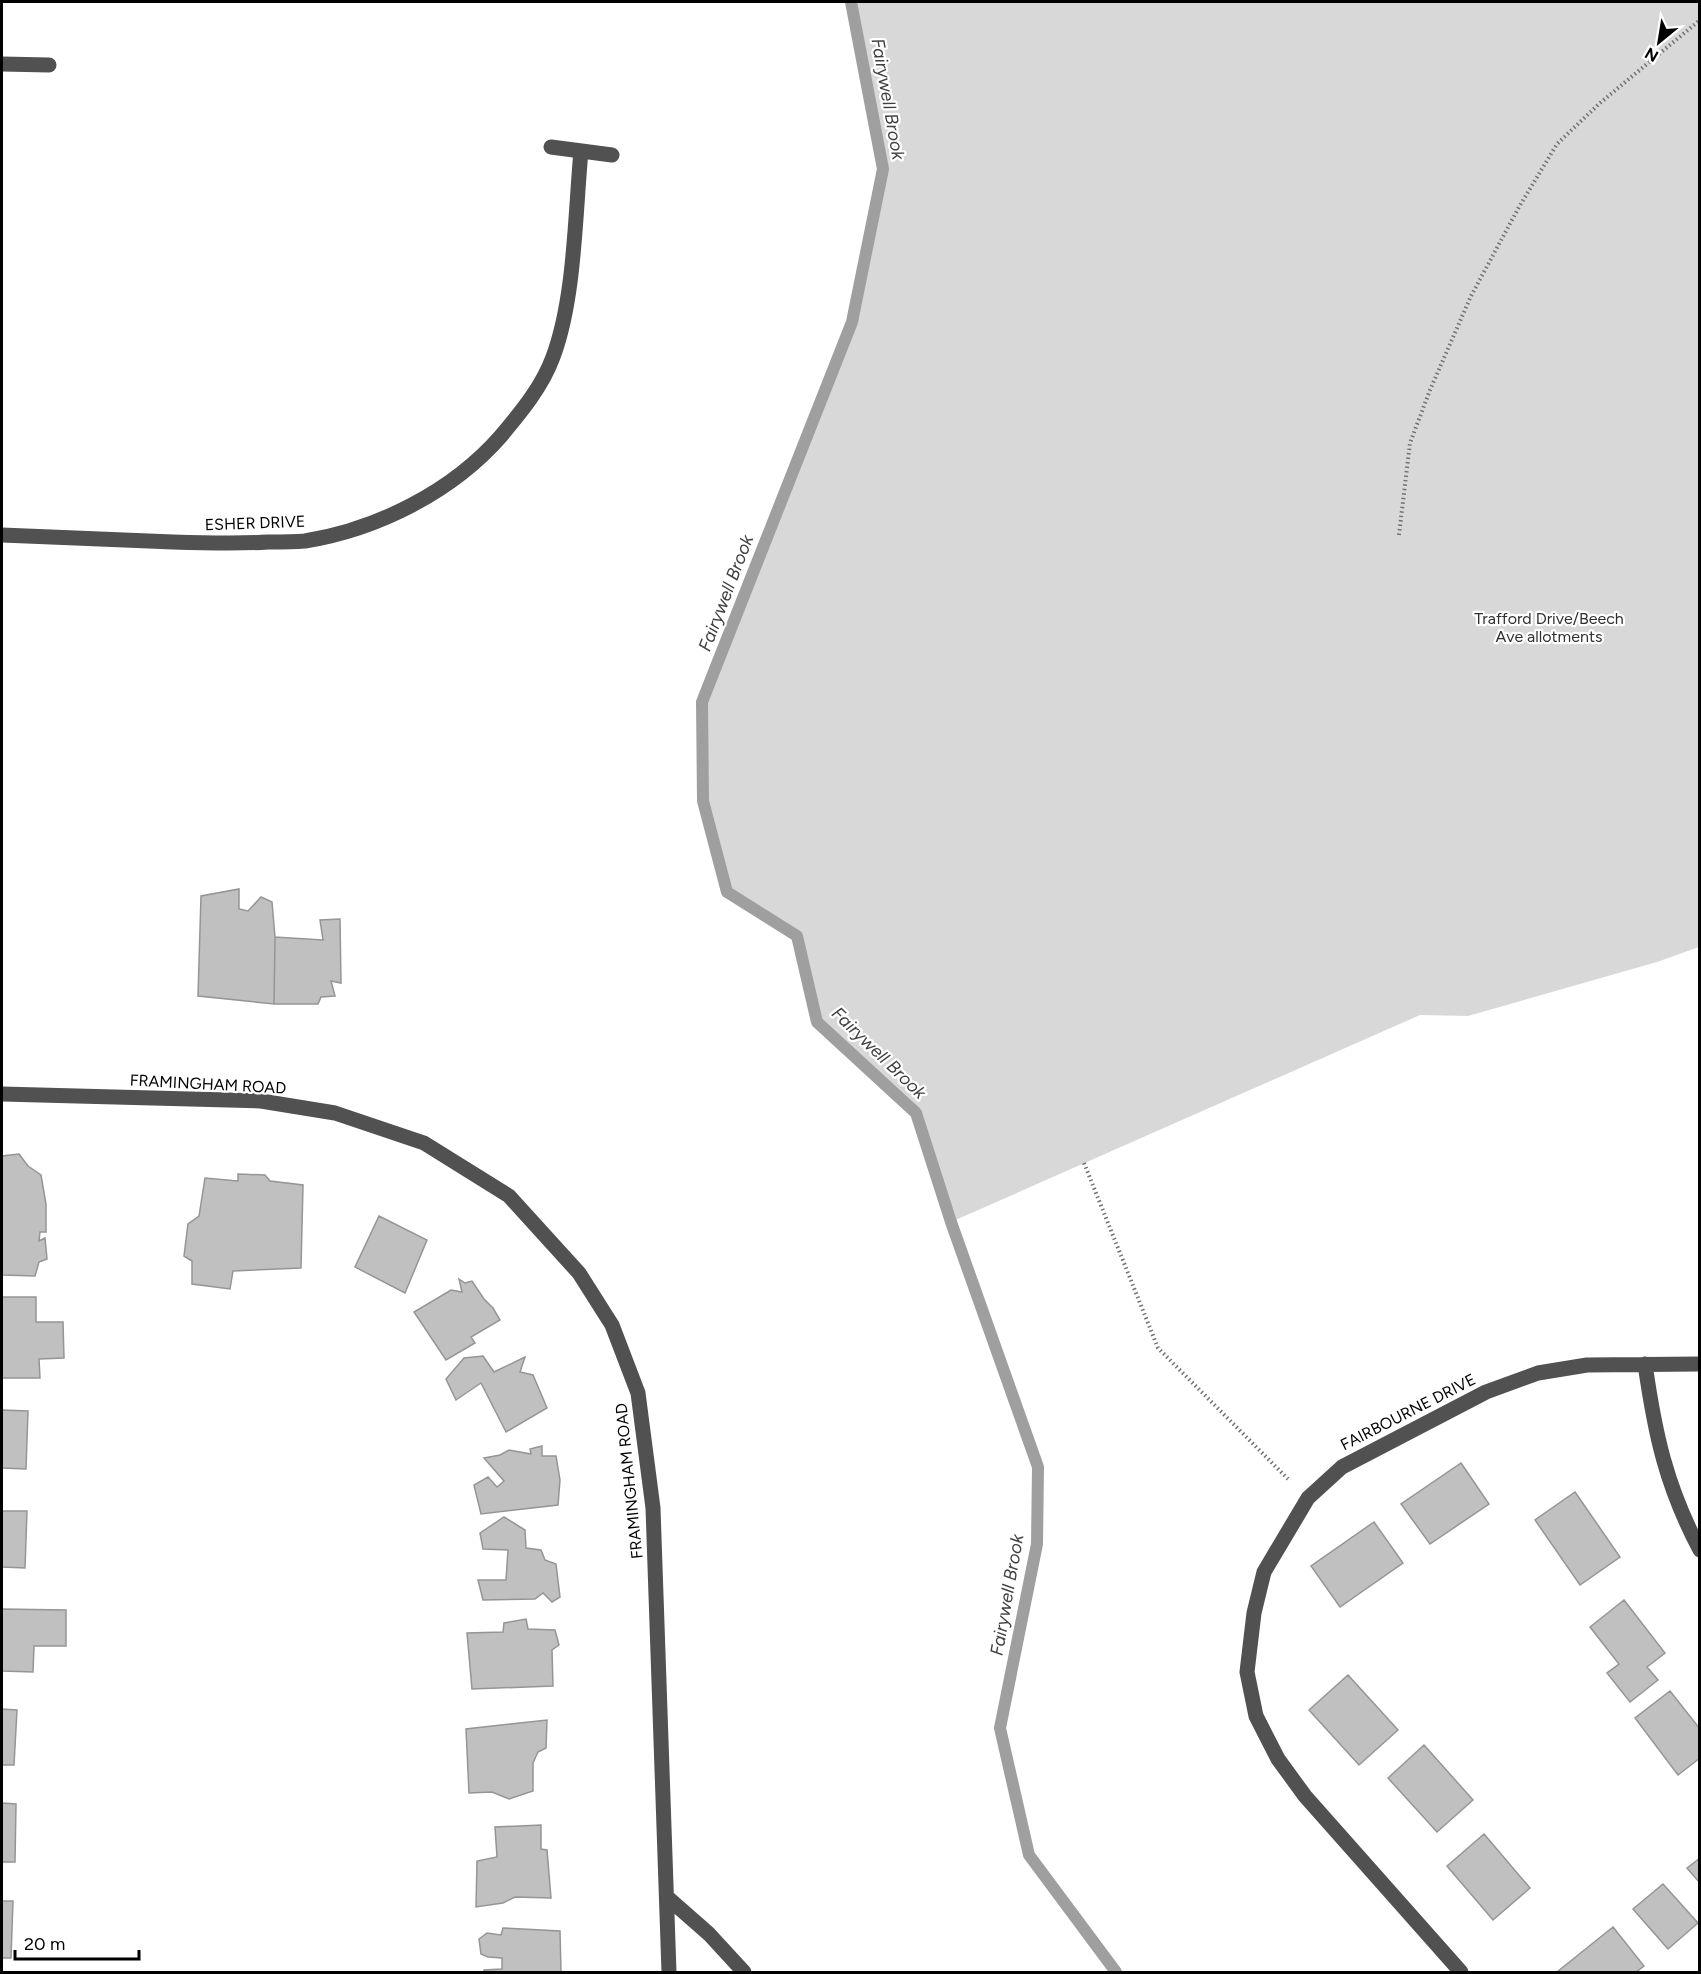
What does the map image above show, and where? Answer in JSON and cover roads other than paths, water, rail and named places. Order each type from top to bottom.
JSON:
[{"type":"street","points":[[2,64],[49,65]]},
{"type":"street","points":[[551,147],[612,155]]},
{"type":"street","name":"ESHER DRIVE","points":[[2,535],[228,544],[304,541],[349,530],[395,513],[459,476],[489,450],[523,411],[552,358],[561,329],[569,288],[581,151]]},
{"type":"street","name":"FRAMINGHAM ROAD","points":[[2,1094],[261,1101],[335,1113],[424,1143],[509,1196],[579,1273],[612,1325],[638,1394],[653,1508],[669,1972]]},
{"type":"street","points":[[1644,1364],[1653,1421],[1665,1472],[1684,1521],[1700,1550]]},
{"type":"street","name":"FAIRBOURNE DRIVE","points":[[1461,1972],[1305,1796],[1278,1759],[1256,1716],[1247,1672],[1254,1613],[1264,1572],[1308,1498],[1342,1467],[1486,1392],[1538,1373],[1587,1365],[1700,1364]]},
{"type":"street","points":[[668,1898],[709,1934],[744,1972]]},
{"type":"waterway","name":"Fairywell Brook","points":[[851,2],[883,169],[852,322],[702,702],[703,801],[727,892],[797,936],[817,1022],[916,1113],[951,1222],[1038,1467],[1037,1544],[1000,1728],[1029,1855],[1116,1972]]},
{"type":"park label","name":"Trafford Drive/Beech Ave allotments","points":[[1549,627]]}]
